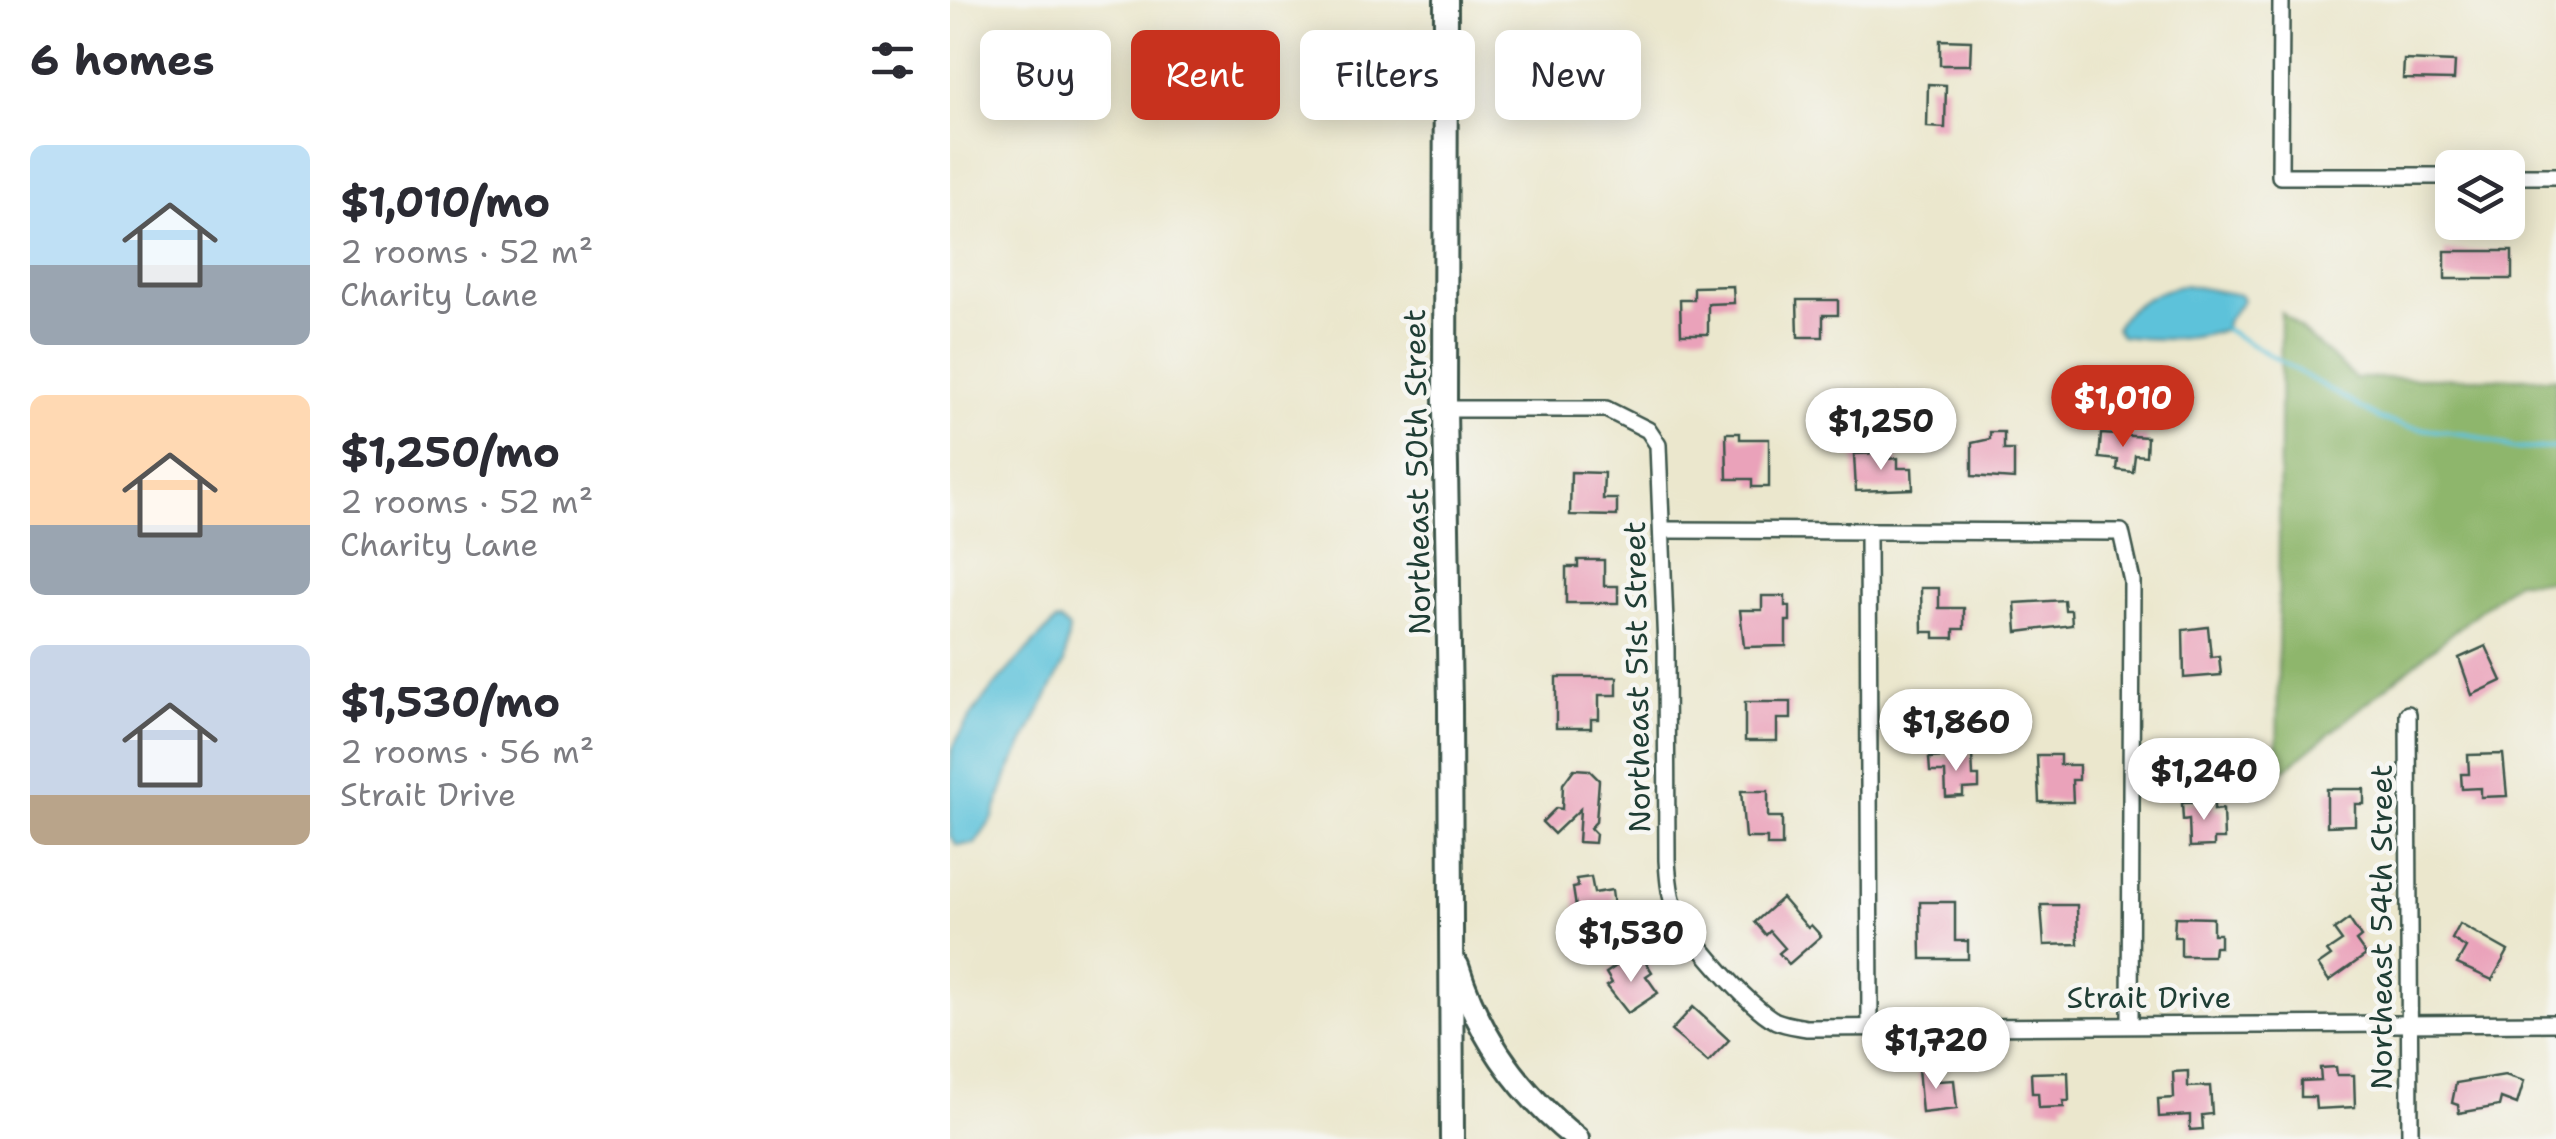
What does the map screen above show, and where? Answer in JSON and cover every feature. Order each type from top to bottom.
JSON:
[{"type":"street","name":"Northeast 50th Street","points":[[1446,0],[1445,410],[1452,1139]]},
{"type":"street","points":[[2281,0],[2280,176],[2435,176]]},
{"type":"street","points":[[2525,176],[2556,176]]},
{"type":"street","name":"Northeast 51st Street","points":[[1445,410],[1606,408],[1648,430],[1658,445],[1663,530],[1667,860],[1674,908]]},
{"type":"street","points":[[1663,530],[2120,532],[2132,581],[2130,1024]]},
{"type":"street","points":[[1868,531],[1870,1027]]},
{"type":"street","name":"Northeast 54th Street","points":[[2408,714],[2410,1139]]},
{"type":"street","name":"Strait Drive","points":[[1674,908],[1744,996],[1777,1022],[1806,1028],[2556,1023]]},
{"type":"street","name":"Northeast 50th Street","points":[[1450,943],[1464,988],[1498,1056],[1524,1092],[1577,1139]]},
{"type":"green space","points":[[2281,312],[2355,378],[2556,378],[2556,581],[2516,581],[2277,776]]},
{"type":"water","points":[[2184,285],[2241,295],[2243,300],[2225,329],[2213,333],[2174,338],[2121,336],[2116,328],[2135,305]]},
{"type":"water","points":[[1060,621],[1069,629],[1064,663],[1007,776],[993,818],[975,844],[957,845],[950,836],[952,750],[971,716],[998,682]]},
{"type":"building","points":[[1940,40],[1971,41],[1970,65],[1940,65]]},
{"type":"building","points":[[2404,60],[2455,62],[2454,80],[2403,79]]},
{"type":"building","points":[[1928,84],[1946,85],[1945,128],[1927,127]]},
{"type":"building","points":[[2445,251],[2512,251],[2512,279],[2445,279]]},
{"type":"building","points":[[1733,286],[1734,303],[1708,304],[1708,334],[1681,334],[1680,300],[1694,300],[1694,287]]},
{"type":"building","points":[[1797,300],[1838,300],[1838,315],[1823,315],[1823,337],[1798,337]]},
{"type":"building","points":[[1990,432],[2004,432],[2004,450],[2014,450],[2014,479],[1972,476],[1972,443],[1990,439]]},
{"type":"building","points":[[1726,433],[1740,433],[1740,439],[1769,439],[1769,487],[1752,487],[1752,479],[1727,479]]},
{"type":"building","points":[[2101,434],[2147,437],[2146,456],[2135,455],[2133,472],[2117,470],[2118,460],[2099,458]]},
{"type":"building","points":[[1886,453],[1887,459],[1898,458],[1898,468],[1912,468],[1913,489],[1856,491],[1854,454]]},
{"type":"building","points":[[1571,472],[1604,473],[1603,499],[1617,499],[1617,516],[1570,515]]},
{"type":"building","points":[[1578,560],[1604,560],[1604,586],[1618,586],[1618,603],[1566,603],[1566,567],[1578,567]]},
{"type":"building","points":[[1921,588],[1939,588],[1939,608],[1964,608],[1964,629],[1954,629],[1954,638],[1934,638],[1934,632],[1922,632]]},
{"type":"building","points":[[1762,596],[1785,596],[1785,606],[1790,606],[1786,646],[1744,647],[1740,610],[1762,610]]},
{"type":"building","points":[[2064,600],[2065,610],[2071,610],[2072,625],[2017,632],[2015,603]]},
{"type":"building","points":[[2208,627],[2211,657],[2219,656],[2221,675],[2184,678],[2183,630]]},
{"type":"building","points":[[2486,646],[2502,681],[2472,695],[2459,658]]},
{"type":"building","points":[[1556,677],[1617,677],[1617,695],[1599,695],[1599,719],[1591,719],[1591,728],[1556,728]]},
{"type":"building","points":[[1745,702],[1791,702],[1791,719],[1777,719],[1777,741],[1745,741]]},
{"type":"building","points":[[2503,754],[2507,796],[2481,797],[2481,788],[2462,789],[2461,774],[2469,774],[2468,755]]},
{"type":"building","points":[[1972,755],[1973,776],[1979,776],[1979,788],[1963,789],[1963,796],[1946,797],[1945,772],[1930,772],[1929,758]]},
{"type":"building","points":[[2037,755],[2060,755],[2060,765],[2079,765],[2079,780],[2072,780],[2073,802],[2039,802]]},
{"type":"building","points":[[1574,769],[1589,770],[1599,780],[1596,822],[1590,828],[1596,834],[1595,843],[1578,842],[1580,809],[1554,834],[1542,822],[1556,808],[1562,809],[1563,784]]},
{"type":"building","points":[[2327,789],[2364,789],[2364,804],[2355,804],[2355,825],[2327,826]]},
{"type":"building","points":[[1741,791],[1768,791],[1768,817],[1782,817],[1782,846],[1767,846],[1767,838],[1745,838]]},
{"type":"building","points":[[2214,802],[2214,810],[2223,809],[2224,839],[2214,839],[2214,846],[2190,847],[2189,819],[2183,820],[2182,803]]},
{"type":"building","points":[[1591,877],[1594,893],[1612,890],[1613,928],[1580,933],[1573,888],[1578,887],[1576,879]]},
{"type":"building","points":[[1782,898],[1808,928],[1811,925],[1821,936],[1789,964],[1779,953],[1785,948],[1770,931],[1766,935],[1755,922]]},
{"type":"building","points":[[1920,902],[1955,902],[1955,941],[1968,941],[1968,959],[1921,959]]},
{"type":"building","points":[[2041,905],[2077,905],[2078,944],[2044,945]]},
{"type":"building","points":[[2175,917],[2213,918],[2213,934],[2220,934],[2220,947],[2214,947],[2213,956],[2181,956],[2181,937],[2174,937]]},
{"type":"building","points":[[2349,919],[2361,937],[2356,941],[2366,955],[2329,981],[2318,965],[2331,956],[2327,951],[2342,941],[2334,930]]},
{"type":"building","points":[[2460,924],[2508,951],[2492,980],[2457,964],[2466,948],[2452,939]]},
{"type":"building","points":[[1644,959],[1652,972],[1646,976],[1658,993],[1628,1013],[1607,986],[1612,983],[1606,973],[1622,962],[1627,969]]},
{"type":"building","points":[[1693,1007],[1729,1040],[1708,1062],[1671,1031]]},
{"type":"building","points":[[1936,1066],[1938,1081],[1954,1080],[1957,1109],[1922,1113],[1918,1068]]},
{"type":"building","points":[[2336,1067],[2337,1075],[2354,1075],[2355,1107],[2316,1109],[2315,1097],[2301,1097],[2301,1081],[2321,1080],[2320,1068]]},
{"type":"building","points":[[2188,1071],[2188,1087],[2210,1086],[2212,1114],[2202,1115],[2203,1129],[2190,1130],[2190,1115],[2159,1117],[2158,1099],[2174,1098],[2173,1072]]},
{"type":"building","points":[[2068,1072],[2069,1101],[2063,1101],[2064,1107],[2039,1108],[2038,1093],[2032,1093],[2031,1073]]},
{"type":"building","points":[[2505,1075],[2524,1081],[2517,1104],[2501,1098],[2499,1106],[2459,1113],[2458,1105],[2452,1103],[2456,1083]]},
{"type":"waterway","points":[[2225,329],[2380,419],[2408,427],[2471,435],[2513,449],[2556,448]]}]
